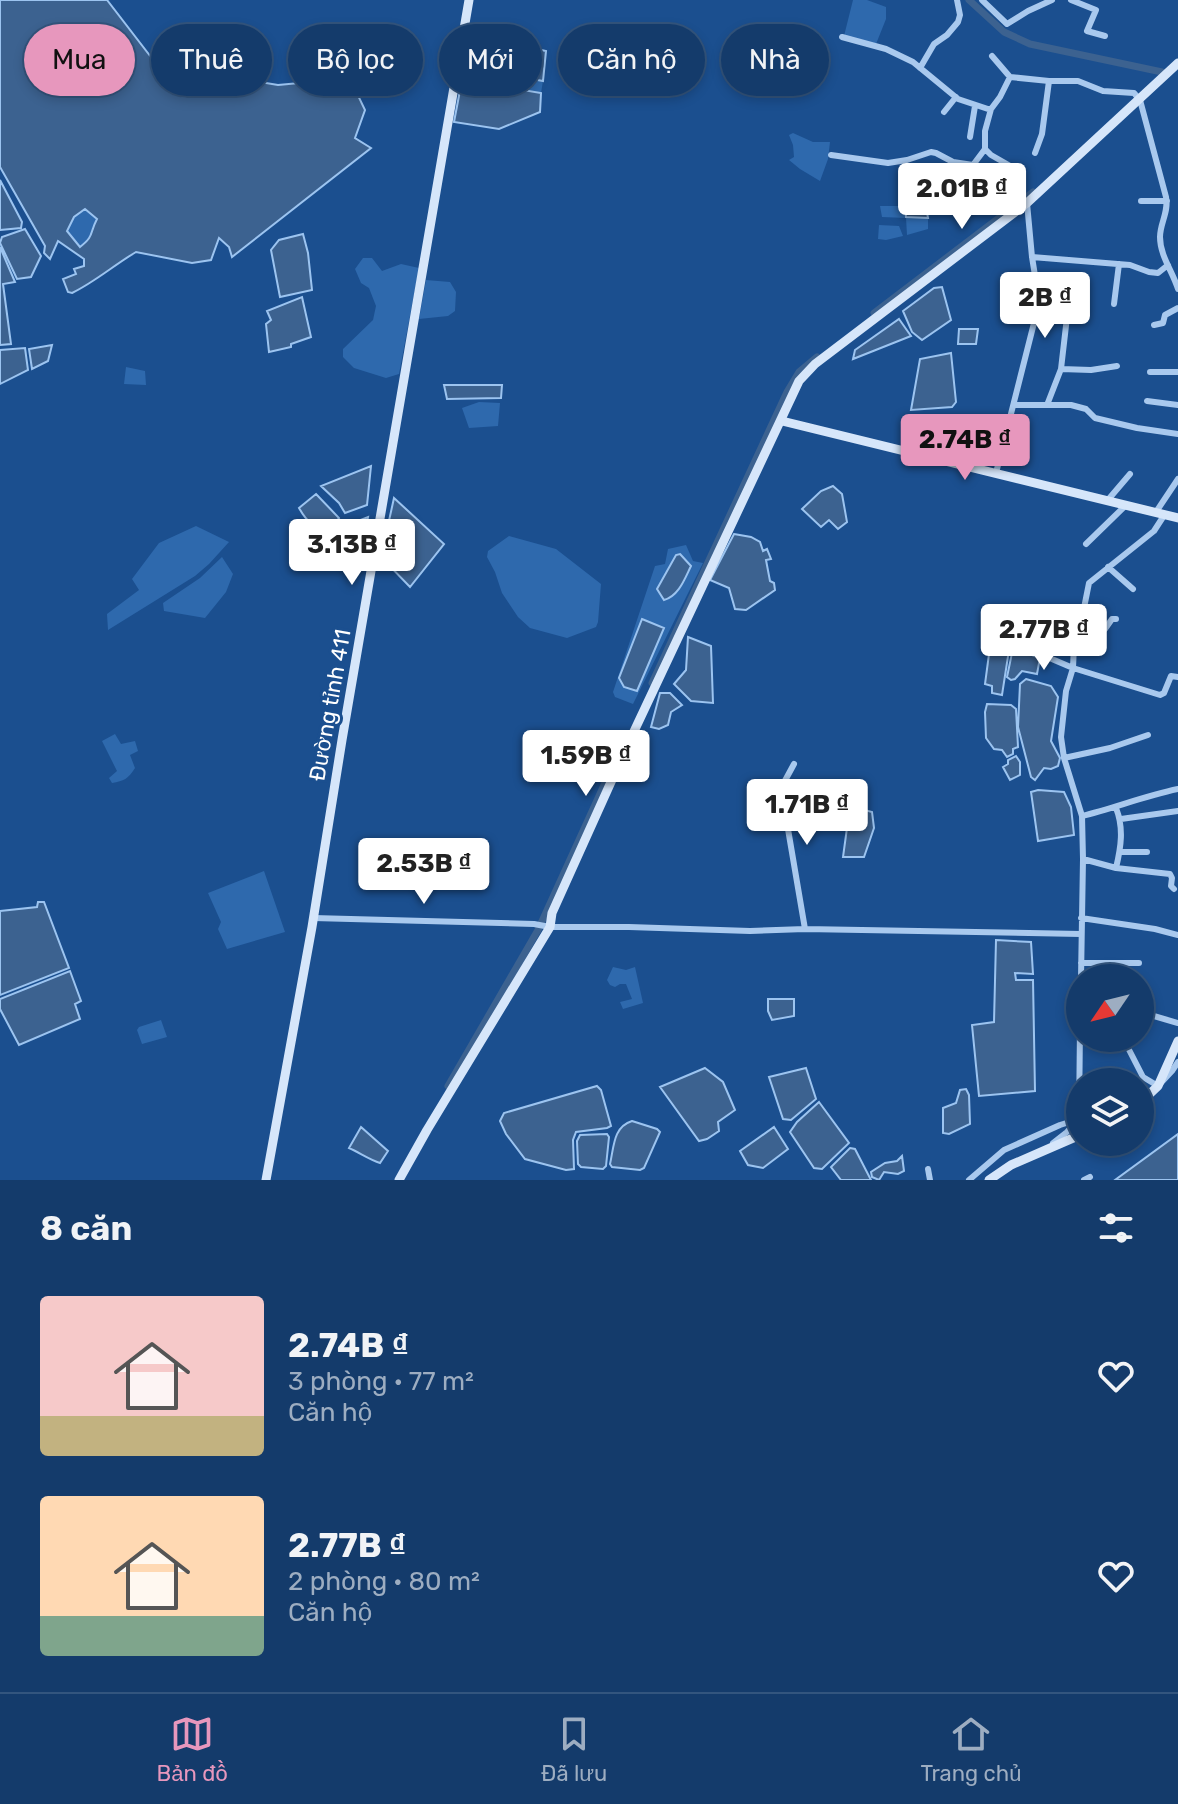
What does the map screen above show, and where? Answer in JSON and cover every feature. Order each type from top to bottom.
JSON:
[{"type":"main road","name":"Đường tỉnh 411","points":[[266,1180],[469,0]]},
{"type":"main road","points":[[399,1180],[549,927],[552,913],[629,742],[799,381],[815,364],[1027,203],[1137,96],[1178,63]]},
{"type":"main road","points":[[782,421],[1178,518]]},
{"type":"main road","points":[[1154,1090],[1178,1041]]},
{"type":"main road","points":[[989,1180],[1011,1165],[1066,1140]]},
{"type":"street","points":[[920,68],[934,44],[958,22],[957,0]]},
{"type":"street","points":[[982,0],[1007,24],[1052,0]]},
{"type":"street","points":[[1071,0],[1096,10],[1087,31],[1105,36]]},
{"type":"street","points":[[842,37],[886,49],[920,68],[956,97],[991,109]]},
{"type":"street","points":[[992,56],[1010,77],[1078,81],[1103,91],[1137,96],[1167,201],[1160,239],[1178,289]]},
{"type":"street","points":[[831,155],[888,163],[931,152],[953,162],[973,165],[985,149],[985,131],[991,109],[1010,77]]},
{"type":"street","points":[[1035,153],[1042,134],[1049,81]]},
{"type":"street","points":[[944,112],[956,97]]},
{"type":"street","points":[[970,137],[975,106]]},
{"type":"street","points":[[985,149],[1012,167]]},
{"type":"street","points":[[1141,201],[1167,201]]},
{"type":"street","points":[[996,473],[1035,319],[1037,288],[1027,203]]},
{"type":"street","points":[[1032,257],[1119,264],[1158,273],[1168,265]]},
{"type":"street","points":[[1114,304],[1119,264]]},
{"type":"street","points":[[1154,325],[1163,323],[1165,315],[1178,308]]},
{"type":"street","points":[[1047,405],[1061,369],[1067,317]]},
{"type":"street","points":[[1061,369],[1091,370],[1117,366]]},
{"type":"street","points":[[1150,372],[1178,372]]},
{"type":"street","points":[[1147,401],[1178,405]]},
{"type":"street","points":[[1014,405],[1071,405],[1086,409],[1095,418],[1178,434]]},
{"type":"street","points":[[1107,501],[1130,474]]},
{"type":"street","points":[[1139,963],[1081,963],[1082,816],[1064,758],[1061,737],[1063,712],[1073,668],[1074,645],[1089,583],[1154,531],[1178,479]]},
{"type":"street","points":[[1086,544],[1125,506]]},
{"type":"street","points":[[1108,567],[1133,589]]},
{"type":"street","points":[[1049,616],[1026,648],[1073,668],[1160,695],[1164,693],[1171,676],[1178,677]]},
{"type":"street","points":[[1082,618],[1105,629],[1112,619],[1116,619]]},
{"type":"street","points":[[1064,758],[1110,748],[1148,735]]},
{"type":"street","points":[[794,764],[781,788],[805,929]]},
{"type":"street","points":[[1082,816],[1178,789]]},
{"type":"street","points":[[1116,808],[1121,819],[1116,868]]},
{"type":"street","points":[[1121,819],[1178,811]]},
{"type":"street","points":[[1120,852],[1147,852]]},
{"type":"street","points":[[1083,859],[1116,868],[1170,874],[1174,889]]},
{"type":"street","points":[[313,918],[534,924],[549,927],[1081,934]]},
{"type":"street","points":[[1081,918],[1178,935]]},
{"type":"street","points":[[1154,1016],[1178,1023]]},
{"type":"street","points":[[1130,1052],[1143,1077],[1158,1086],[1178,1062]]},
{"type":"street","points":[[969,1180],[1004,1150],[1066,1123]]},
{"type":"street","points":[[1044,1149],[1066,1133]]},
{"type":"street","points":[[1004,1180],[1011,1165]]},
{"type":"street","points":[[928,1169],[930,1180]]},
{"type":"shaded area","points":[[0,0],[107,0],[126,24],[24,24],[24,96],[135,96],[135,36],[151,57],[151,96],[272,96],[272,84],[288,84],[288,96],[358,96],[365,110],[355,138],[371,148],[232,257],[229,247],[219,238],[211,260],[192,263],[136,252],[72,293],[68,292],[63,279],[76,274],[74,269],[84,266],[84,259],[58,241],[50,259],[44,253],[45,246],[0,167]],"holes":[[[85,209],[97,219],[90,237],[80,247],[67,231],[74,217]]]},
{"type":"shaded area","points":[[853,0],[867,0],[886,7],[886,19],[876,44],[844,36]]},
{"type":"shaded area","points":[[542,50],[546,51],[542,81]]},
{"type":"shaded area","points":[[459,96],[541,96],[540,112],[499,129],[454,122]]},
{"type":"shaded area","points":[[793,133],[813,142],[830,142],[820,181],[789,160],[794,157],[789,135]]},
{"type":"shaded area","points":[[0,180],[22,222],[21,228],[0,230]]},
{"type":"shaded area","points":[[880,206],[905,206],[906,217],[928,218],[928,229],[907,235],[906,218],[882,217]]},
{"type":"shaded area","points":[[905,206],[926,206],[928,218],[906,217]]},
{"type":"shaded area","points":[[85,209],[97,219],[91,238],[80,247],[67,231],[74,217]]},
{"type":"shaded area","points":[[879,225],[899,226],[903,236],[878,239]]},
{"type":"shaded area","points":[[25,229],[41,256],[31,277],[17,279],[0,243],[2,237]]},
{"type":"shaded area","points":[[303,234],[312,290],[280,297],[271,250],[279,240]]},
{"type":"shaded area","points":[[0,247],[15,282],[3,284],[11,344],[0,345]]},
{"type":"shaded area","points":[[363,258],[372,258],[382,271],[401,264],[419,268],[399,374],[386,378],[354,368],[343,357],[343,349],[373,320],[376,306],[369,288],[361,283],[355,269]]},
{"type":"shaded area","points":[[426,280],[450,282],[456,292],[455,311],[448,316],[419,319]]},
{"type":"shaded area","points":[[942,287],[951,320],[922,340],[912,332],[903,311],[934,288]]},
{"type":"shaded area","points":[[302,297],[311,337],[291,344],[291,347],[269,352],[266,324],[271,320],[267,311]]},
{"type":"shaded area","points":[[899,319],[911,336],[853,359],[855,350]]},
{"type":"shaded area","points":[[959,329],[978,329],[976,344],[958,344]]},
{"type":"shaded area","points":[[52,345],[48,361],[32,369],[29,349]]},
{"type":"shaded area","points":[[25,348],[28,370],[0,384],[0,350]]},
{"type":"shaded area","points":[[951,353],[956,402],[952,407],[911,410],[920,359]]},
{"type":"shaded area","points":[[126,367],[145,371],[146,385],[124,384]]},
{"type":"shaded area","points":[[444,385],[502,385],[501,398],[447,399]]},
{"type":"shaded area","points":[[479,402],[500,403],[498,426],[469,428],[462,408]]},
{"type":"shaded area","points":[[371,466],[367,505],[345,513],[321,486]]},
{"type":"shaded area","points":[[833,486],[842,494],[847,522],[838,529],[829,520],[821,527],[802,509],[821,491]]},
{"type":"shaded area","points":[[316,494],[339,518],[329,532],[311,524],[299,508]]},
{"type":"shaded area","points":[[394,498],[444,544],[410,587],[381,557]]},
{"type":"shaded area","points":[[368,517],[359,566],[340,562],[345,526]]},
{"type":"shaded area","points":[[196,526],[229,542],[195,576],[108,630],[107,614],[139,590],[132,579],[159,543]]},
{"type":"shaded area","points":[[734,534],[760,542],[771,559],[766,560],[775,590],[746,610],[735,609],[729,588],[710,580]]},
{"type":"shaded area","points":[[509,536],[556,549],[601,584],[596,627],[567,638],[530,628],[518,617],[502,593],[487,557],[488,551]]},
{"type":"shaded area","points":[[686,545],[693,561],[703,563],[633,704],[615,697],[613,692],[655,566],[665,564],[668,549]]},
{"type":"shaded area","points":[[680,554],[691,566],[678,591],[664,600],[657,589],[676,555]]},
{"type":"shaded area","points":[[222,557],[233,574],[226,592],[205,618],[164,611],[163,603],[200,578]]},
{"type":"shaded area","points":[[642,619],[664,628],[637,691],[624,687],[619,678]]},
{"type":"shaded area","points":[[688,637],[711,646],[713,703],[691,701],[674,684],[686,670]]},
{"type":"shaded area","points":[[993,645],[1009,650],[1002,695],[992,693],[992,686],[985,684]]},
{"type":"shaded area","points":[[1013,648],[1040,658],[1037,674],[1022,671],[1015,679],[1007,677]]},
{"type":"shaded area","points":[[1026,679],[1051,686],[1058,697],[1051,741],[1060,758],[1058,766],[1044,768],[1035,780],[1031,777],[1018,727],[1020,684]]},
{"type":"shaded area","points":[[660,693],[670,693],[682,705],[671,712],[668,725],[659,729],[651,727]]},
{"type":"shaded area","points":[[987,704],[1011,705],[1016,709],[1018,747],[1007,757],[1002,750],[994,749],[986,738]]},
{"type":"shaded area","points":[[115,734],[121,744],[135,741],[138,751],[130,755],[135,768],[130,775],[112,783],[109,778],[117,771],[102,741]]},
{"type":"shaded area","points":[[1016,756],[1020,762],[1020,775],[1010,780],[1003,767]]},
{"type":"shaded area","points":[[1031,792],[1064,792],[1071,807],[1074,835],[1038,841]]},
{"type":"shaded area","points":[[850,806],[872,812],[874,828],[864,857],[843,857]]},
{"type":"shaded area","points":[[264,871],[285,932],[227,949],[218,929],[221,922],[208,893]]},
{"type":"shaded area","points":[[38,902],[44,902],[69,968],[0,995],[0,911],[37,907]]},
{"type":"shaded area","points":[[996,940],[1031,942],[1033,974],[1015,973],[1016,980],[1033,980],[1035,1091],[979,1096],[972,1025],[994,1022]]},
{"type":"shaded area","points":[[613,967],[626,970],[635,967],[643,1003],[623,1009],[620,1002],[632,999],[626,984],[615,987],[607,980]]},
{"type":"shaded area","points":[[70,971],[81,1001],[75,1004],[80,1019],[19,1045],[0,1009],[0,999]]},
{"type":"shaded area","points":[[768,999],[794,999],[794,1016],[772,1020]]},
{"type":"shaded area","points":[[161,1020],[167,1037],[142,1044],[137,1030],[139,1027]]},
{"type":"shaded area","points":[[705,1068],[723,1082],[735,1110],[718,1122],[719,1131],[699,1141],[660,1087]]},
{"type":"shaded area","points":[[806,1068],[816,1099],[791,1120],[783,1119],[769,1077]]},
{"type":"shaded area","points":[[597,1086],[601,1090],[611,1126],[576,1132],[573,1140],[574,1169],[566,1170],[525,1159],[500,1121],[504,1113]]},
{"type":"shaded area","points":[[966,1089],[970,1124],[949,1134],[943,1133],[943,1108],[956,1103],[960,1090]]},
{"type":"shaded area","points":[[819,1102],[849,1143],[822,1169],[814,1168],[790,1132]]},
{"type":"shaded area","points":[[632,1121],[660,1132],[644,1168],[612,1167],[610,1164],[618,1133]]},
{"type":"shaded area","points":[[361,1127],[388,1151],[380,1163],[349,1148]]},
{"type":"shaded area","points":[[774,1127],[788,1149],[763,1168],[748,1165],[740,1151]]},
{"type":"shaded area","points":[[607,1134],[606,1166],[603,1169],[581,1167],[578,1164],[577,1141],[580,1135]]},
{"type":"shaded area","points":[[1178,1134],[1178,1180],[1115,1180],[1148,1156],[1154,1156],[1154,1152]]},
{"type":"shaded area","points":[[850,1148],[855,1149],[871,1180],[841,1180],[831,1167]]},
{"type":"shaded area","points":[[902,1156],[904,1171],[898,1174],[884,1172],[879,1180],[872,1177],[871,1172]]},
{"type":"waterway","points":[[969,0],[1004,32],[1030,44],[1162,72]]},
{"type":"waterway","points":[[874,313],[1033,192]]},
{"type":"waterway","points":[[652,683],[787,392],[799,372],[817,357]]},
{"type":"waterway","points":[[448,1086],[538,930],[619,752]]}]
